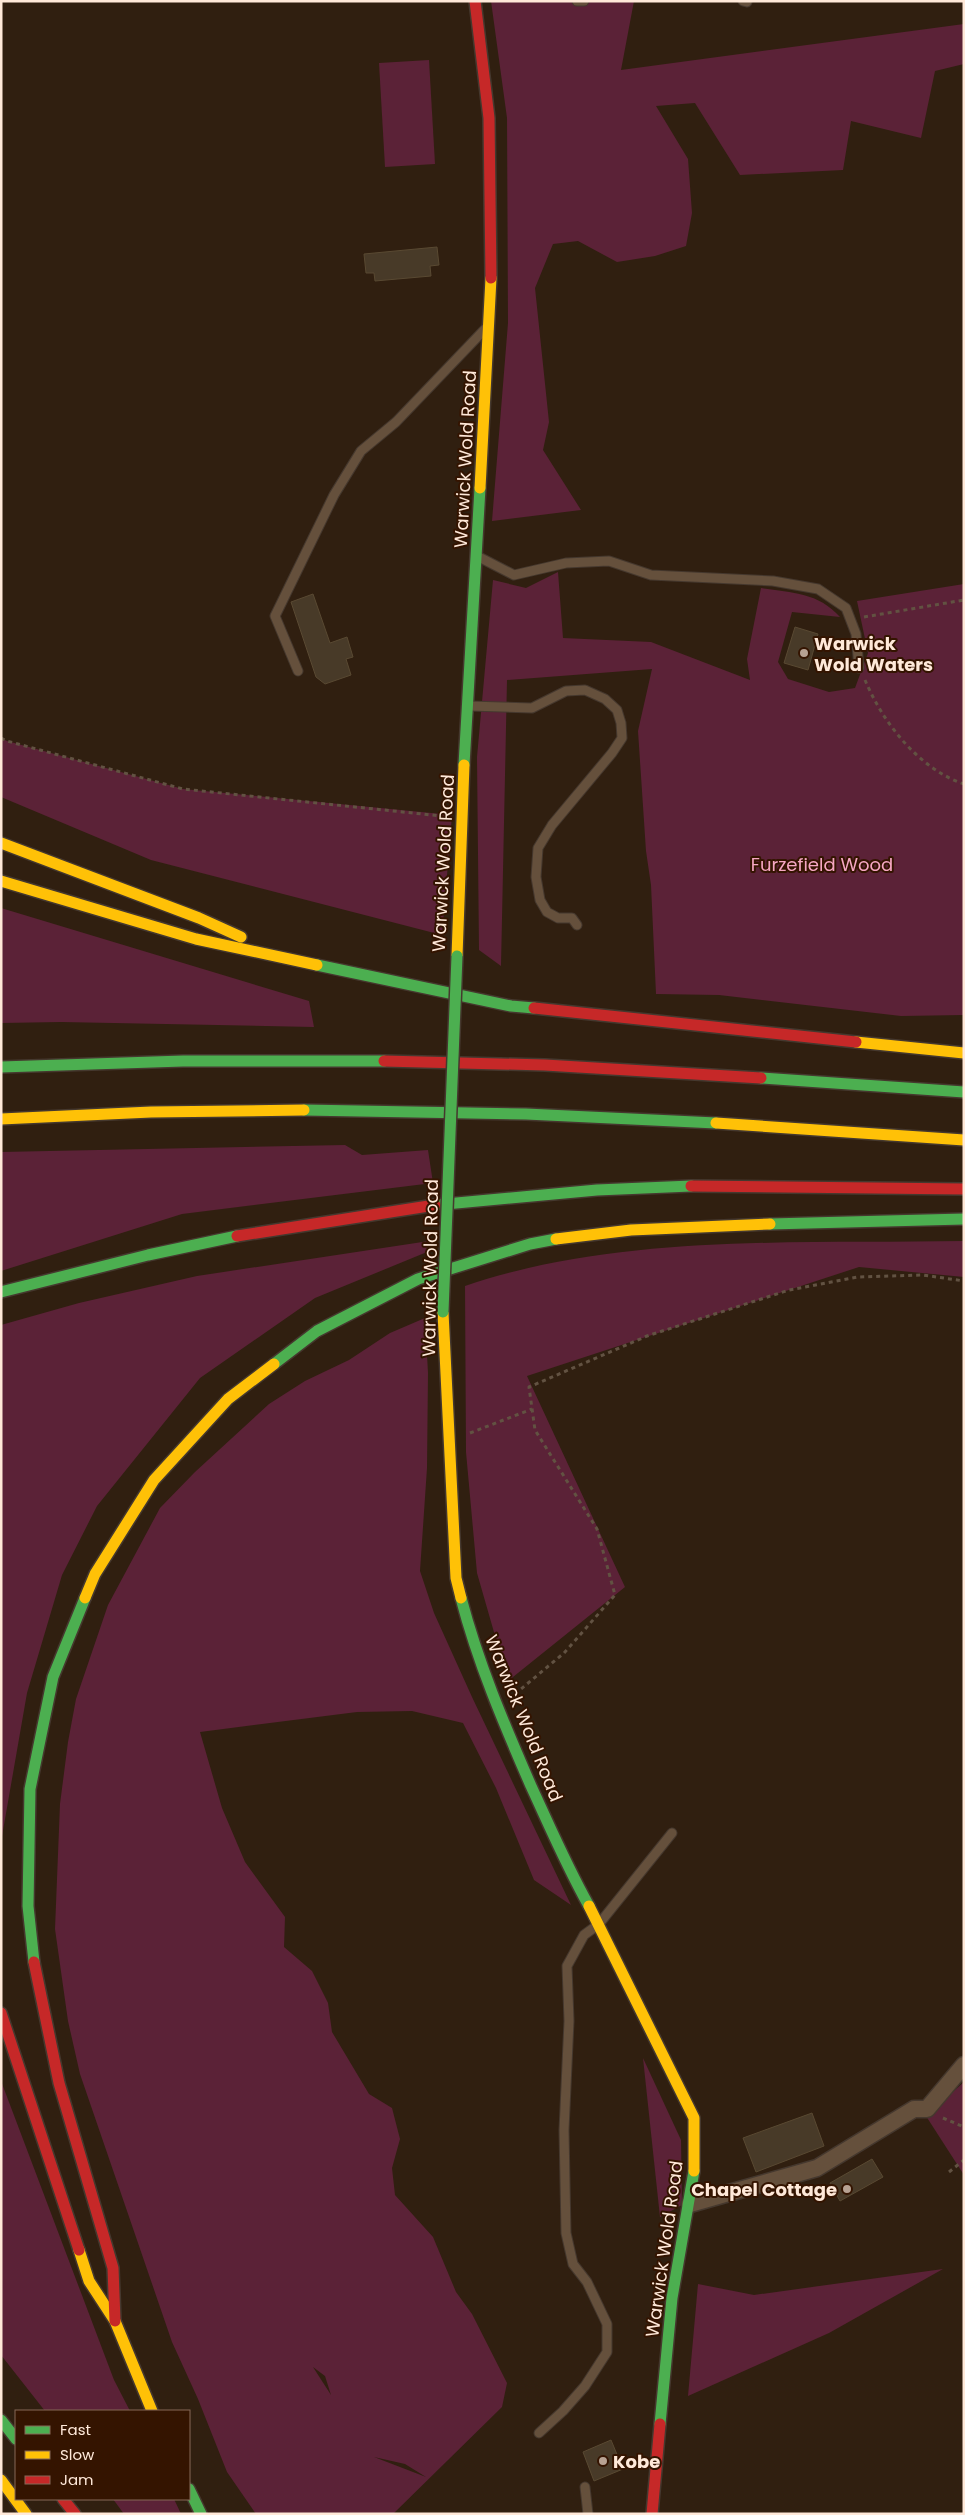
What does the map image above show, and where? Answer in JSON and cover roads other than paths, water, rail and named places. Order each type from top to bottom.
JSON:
[{"type":"main road","name":"Warwick Wold Road","points":[[475,1],[489,118],[491,307],[470,706],[461,818],[443,1312],[456,1578],[474,1645],[497,1709],[571,1875],[599,1924],[694,2118],[694,2172],[690,2204],[672,2298],[652,2514]]},
{"type":"main road","points":[[1,843],[199,918],[291,959]]},
{"type":"main road","points":[[1,881],[196,939],[511,1006],[964,1053]]},
{"type":"main road","points":[[1,1067],[209,1060],[478,1062],[964,1092]]},
{"type":"main road","points":[[1,1119],[159,1112],[435,1110],[613,1117],[964,1140]]},
{"type":"main road","points":[[1,1292],[128,1258],[285,1226],[390,1210],[500,1198],[599,1190],[718,1186],[964,1189]]},
{"type":"main road","points":[[114,2321],[115,2272],[75,2142],[52,2056],[41,1998],[28,1910],[26,1861],[27,1809],[45,1701],[72,1622],[101,1561],[127,1518],[161,1470],[200,1425],[240,1388],[314,1333],[361,1306],[411,1284],[477,1259],[525,1245],[611,1230],[964,1219]]},
{"type":"main road","points":[[1,2012],[89,2281],[114,2321],[152,2410]]},
{"type":"main road","points":[[1,2420],[15,2438]]},
{"type":"main road","points":[[1,2480],[15,2499]]},
{"type":"main road","points":[[190,2491],[201,2514]]},
{"type":"main road","points":[[16,2500],[26,2514]]},
{"type":"main road","points":[[64,2500],[75,2514]]},
{"type":"street","points":[[690,2204],[817,2168],[914,2109],[927,2110],[964,2065]]},
{"type":"lane","points":[[578,1],[584,1]]},
{"type":"lane","points":[[298,671],[275,616],[334,495],[361,451],[396,422],[489,324]]},
{"type":"lane","points":[[477,556],[514,574],[566,564],[609,561],[651,575],[782,583],[818,589],[846,608],[856,634],[859,668]]},
{"type":"lane","points":[[470,706],[532,708],[566,691],[585,690],[605,699],[616,710],[622,723],[622,738],[612,753],[552,825],[538,848],[536,877],[540,900],[547,912],[558,918],[572,918],[577,925]]},
{"type":"lane","points":[[538,2434],[563,2411],[585,2386],[607,2352],[607,2324],[587,2282],[573,2264],[566,2233],[564,2130],[569,2021],[567,1966],[584,1935],[599,1924],[672,1833]]},
{"type":"lane","points":[[585,2487],[588,2514]]},
{"type":"place","name":"Warwick Wold Waters","points":[[804,653]]},
{"type":"place","name":"Chapel Cottage","points":[[847,2189]]},
{"type":"place","name":"Kobe","points":[[603,2461]]},
{"type":"park label","name":"Furzefield Wood","points":[[822,864]]}]
